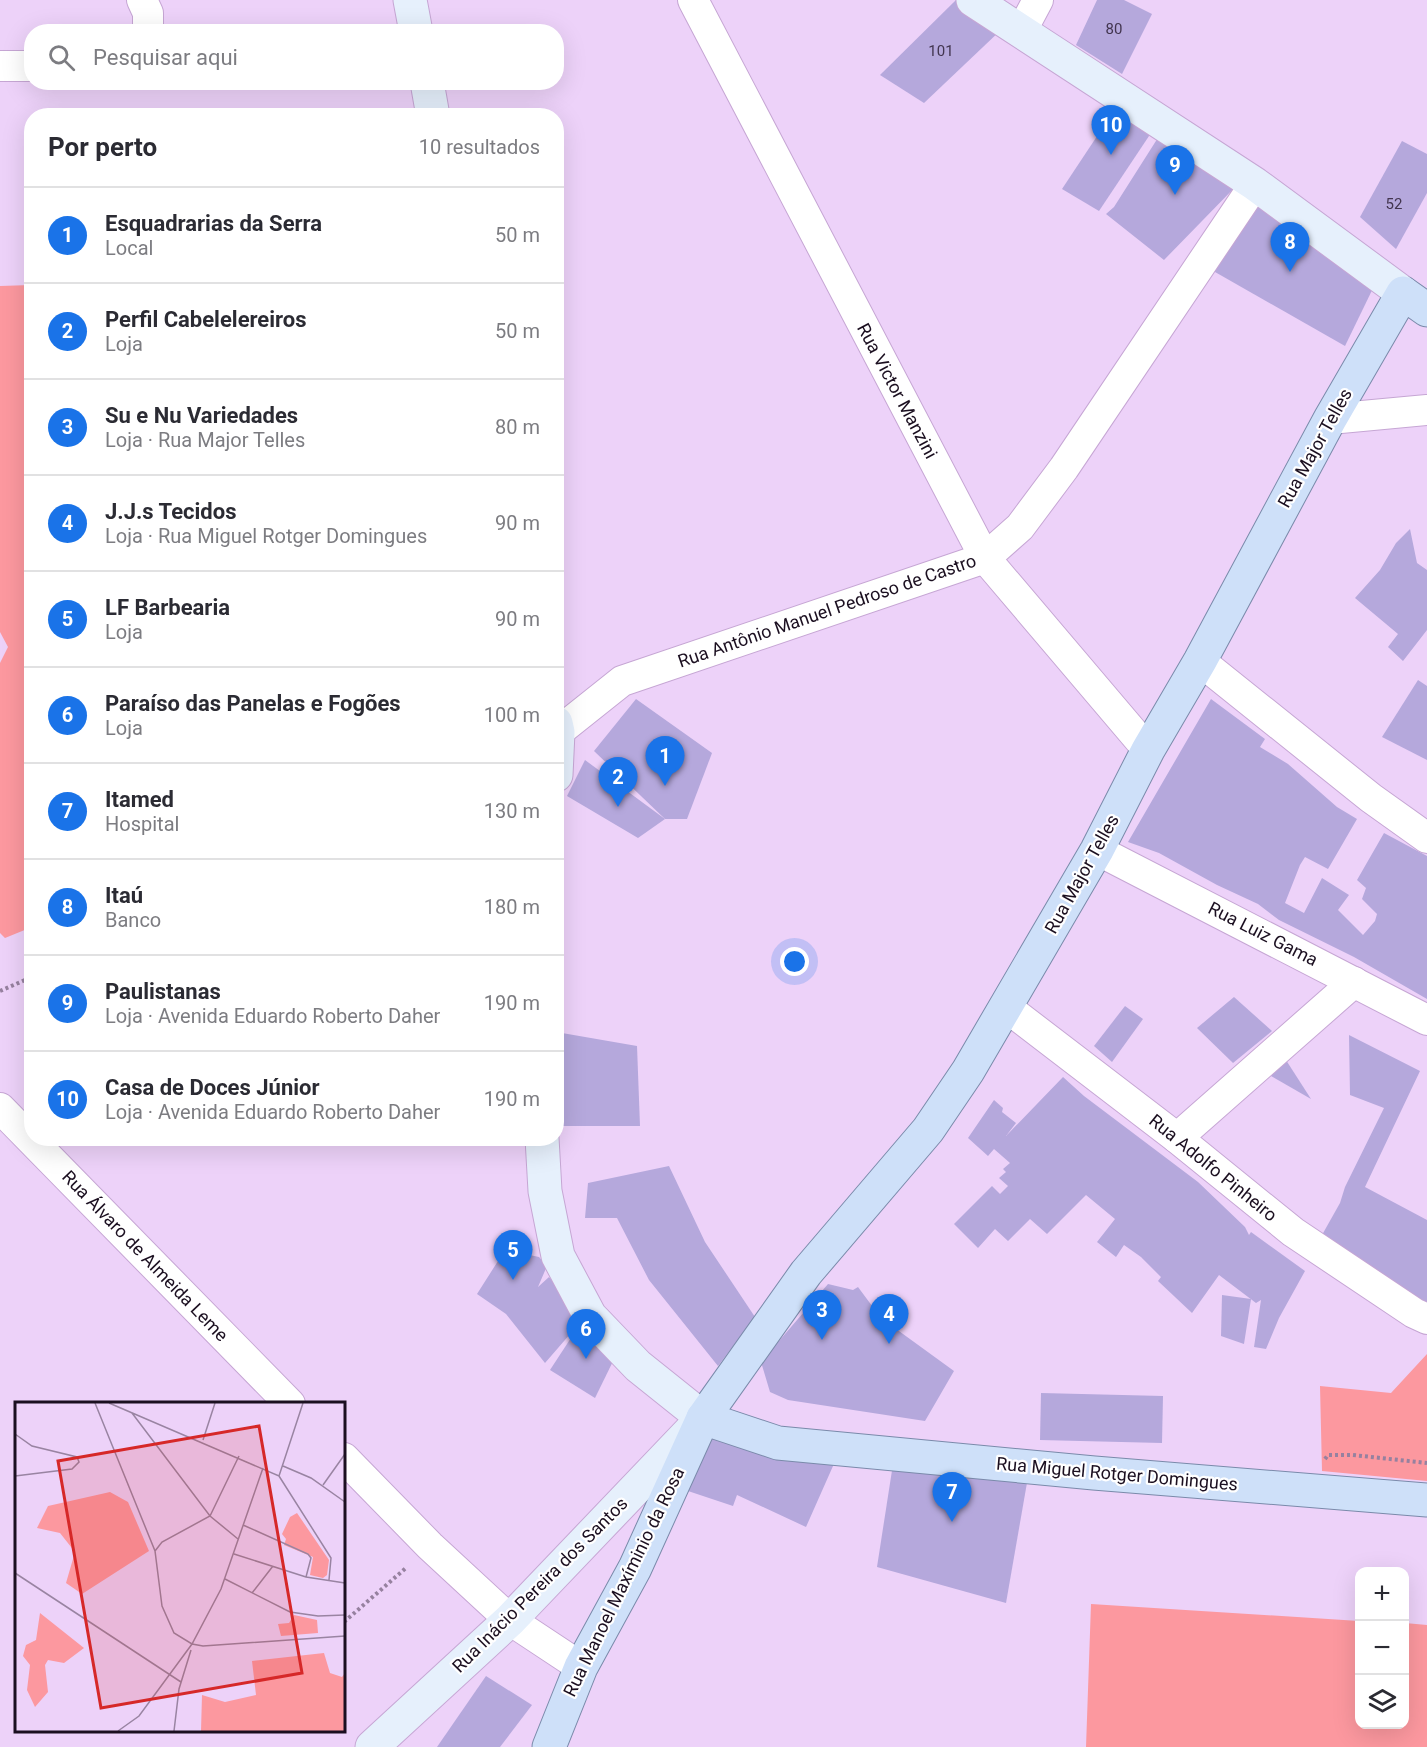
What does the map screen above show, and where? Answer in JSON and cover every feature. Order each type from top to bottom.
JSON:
[{"type":"main road","points":[[410,0],[414,24]]},
{"type":"main road","points":[[973,0],[1255,184],[1415,302]]},
{"type":"main road","points":[[428,90],[432,108]]},
{"type":"main road","name":"Rua Major Telles","points":[[703,1418],[806,1273],[928,1130],[968,1071],[1097,850],[1148,750],[1200,661],[1330,419],[1415,302]]},
{"type":"main road","points":[[542,1146],[545,1191],[558,1256],[590,1316],[638,1366],[703,1418]]},
{"type":"main road","name":"Rua Miguel Rotger Domingues","points":[[703,1418],[778,1443],[1094,1473],[1427,1500]]},
{"type":"main road","name":"Rua Inácio Pereira dos Santos","points":[[372,1747],[510,1620],[703,1418]]},
{"type":"main road","name":"Rua Manoel Maxíminio da Rosa","points":[[549,1747],[581,1667],[635,1568],[703,1418]]},
{"type":"street","points":[[142,0],[148,13],[148,24]]},
{"type":"street","name":"Rua Victor Manzini","points":[[693,0],[985,558],[1148,750]]},
{"type":"street","points":[[1021,32],[1038,0]]},
{"type":"street","points":[[0,66],[24,66]]},
{"type":"street","name":"Rua Antônio Manuel Pedroso de Castro","points":[[564,723],[622,681],[985,558],[1020,528],[1064,468],[1255,184]]},
{"type":"street","points":[[1330,419],[1427,410]]},
{"type":"street","points":[[1200,661],[1417,832]]},
{"type":"street","name":"Rua Luiz Gama","points":[[1097,850],[1427,1020]]},
{"type":"street","points":[[1177,1138],[1354,982]]},
{"type":"street","name":"Rua Adolfo Pinheiro","points":[[1006,1007],[1177,1138],[1293,1232],[1414,1313],[1427,1319]]},
{"type":"street","name":"Rua Álvaro de Almeida Leme","points":[[0,1108],[24,1132]]},
{"type":"street","name":"Rua Álvaro de Almeida Leme","points":[[37,1146],[288,1402]]},
{"type":"street","points":[[345,1459],[430,1546],[510,1620],[581,1667]]},
{"type":"path","points":[[0,991],[24,980]]},
{"type":"path","points":[[345,1621],[430,1546]]},
{"type":"shaded area","points":[[24,285],[24,930],[5,938],[0,933],[0,663],[8,647],[0,632],[0,286]]},
{"type":"shaded area","points":[[1427,1354],[1427,1481],[1322,1471],[1320,1386],[1391,1393]]},
{"type":"shaded area","points":[[1091,1604],[1355,1621],[1355,1729],[1409,1729],[1409,1623],[1427,1625],[1427,1747],[1086,1747]]},
{"type":"building","points":[[956,0],[970,0],[1003,28],[924,103],[880,75]]},
{"type":"building","points":[[1097,0],[1124,0],[1152,14],[1122,74],[1076,45]]},
{"type":"building","points":[[1119,103],[1159,121],[1099,211],[1062,189]]},
{"type":"building","points":[[1161,133],[1240,182],[1164,260],[1106,214],[1114,207]]},
{"type":"building","points":[[1402,141],[1427,154],[1427,193],[1396,249],[1360,217]]},
{"type":"building","points":[[1253,196],[1377,280],[1345,346],[1201,264]]},
{"type":"building","points":[[1410,529],[1417,563],[1427,570],[1427,630],[1403,661],[1388,647],[1398,634],[1355,598],[1380,570],[1396,543]]},
{"type":"building","points":[[1418,680],[1427,686],[1427,760],[1382,737]]},
{"type":"building","points":[[636,699],[712,753],[687,819],[665,819],[594,751]]},
{"type":"building","points":[[1211,699],[1265,739],[1260,747],[1288,764],[1337,807],[1357,819],[1328,869],[1305,857],[1285,903],[1304,913],[1322,878],[1349,895],[1338,910],[1363,935],[1375,921],[1377,914],[1362,899],[1366,888],[1357,880],[1384,833],[1427,856],[1427,999],[1354,957],[1279,920],[1258,904],[1217,885],[1159,853],[1128,842]]},
{"type":"building","points":[[585,760],[665,819],[638,838],[567,796]]},
{"type":"building","points":[[1234,997],[1272,1031],[1233,1063],[1197,1028]]},
{"type":"building","points":[[1125,1006],[1143,1019],[1112,1062],[1094,1046]]},
{"type":"building","points":[[564,1033],[637,1046],[640,1126],[564,1126]]},
{"type":"building","points":[[1349,1035],[1420,1071],[1365,1187],[1427,1220],[1427,1308],[1322,1235],[1340,1203],[1345,1187],[1384,1108],[1350,1095]]},
{"type":"building","points":[[1284,1057],[1311,1099],[1271,1076]]},
{"type":"building","points":[[1063,1077],[1084,1096],[1198,1182],[1245,1227],[1249,1235],[1251,1232],[1305,1271],[1279,1318],[1266,1349],[1254,1347],[1261,1300],[1256,1303],[1219,1275],[1192,1313],[1158,1281],[1161,1277],[1141,1257],[1124,1245],[1116,1257],[1097,1242],[1115,1219],[1086,1195],[1047,1234],[1030,1219],[1008,1241],[995,1229],[978,1248],[954,1224],[992,1186],[1000,1194],[1008,1186],[999,1178],[1006,1172],[1003,1169],[1010,1163],[994,1149],[988,1156],[968,1138],[994,1100],[1003,1108],[1002,1112],[1016,1123],[1006,1136]]},
{"type":"building","points":[[669,1166],[705,1242],[755,1317],[718,1366],[649,1280],[617,1218],[585,1218],[588,1183]]},
{"type":"building","points":[[505,1250],[539,1257],[547,1266],[538,1287],[549,1277],[584,1318],[545,1363],[506,1314],[477,1294]]},
{"type":"building","points":[[828,1284],[853,1290],[858,1287],[881,1318],[954,1371],[925,1421],[788,1400],[770,1392],[761,1362]]},
{"type":"building","points":[[1222,1295],[1251,1299],[1244,1344],[1221,1336]]},
{"type":"building","points":[[584,1318],[620,1347],[595,1398],[550,1370]]},
{"type":"building","points":[[1041,1393],[1163,1396],[1162,1443],[1040,1440]]},
{"type":"building","points":[[703,1418],[837,1457],[806,1527],[737,1495],[733,1506],[688,1491]]},
{"type":"building","points":[[893,1464],[1028,1477],[1006,1603],[877,1567]]},
{"type":"building","points":[[486,1676],[532,1705],[500,1747],[437,1747]]},
{"type":"place","name":"Casa de Doces Júnior","points":[[1111,155]]},
{"type":"place","name":"Paulistanas","points":[[1175,195]]},
{"type":"place","name":"Itaú","points":[[1290,272]]},
{"type":"place","name":"Esquadrarias da Serra","points":[[665,786]]},
{"type":"place","name":"Perfil Cabelelereiros","points":[[618,807]]},
{"type":"place","name":"LF Barbearia","points":[[513,1280]]},
{"type":"place","name":"Su e Nu Variedades","points":[[822,1340]]},
{"type":"place","name":"J.J.s Tecidos","points":[[889,1344]]},
{"type":"place","name":"Paraíso das Panelas e Fogões","points":[[586,1359]]},
{"type":"place","name":"Itamed","points":[[952,1522]]}]
